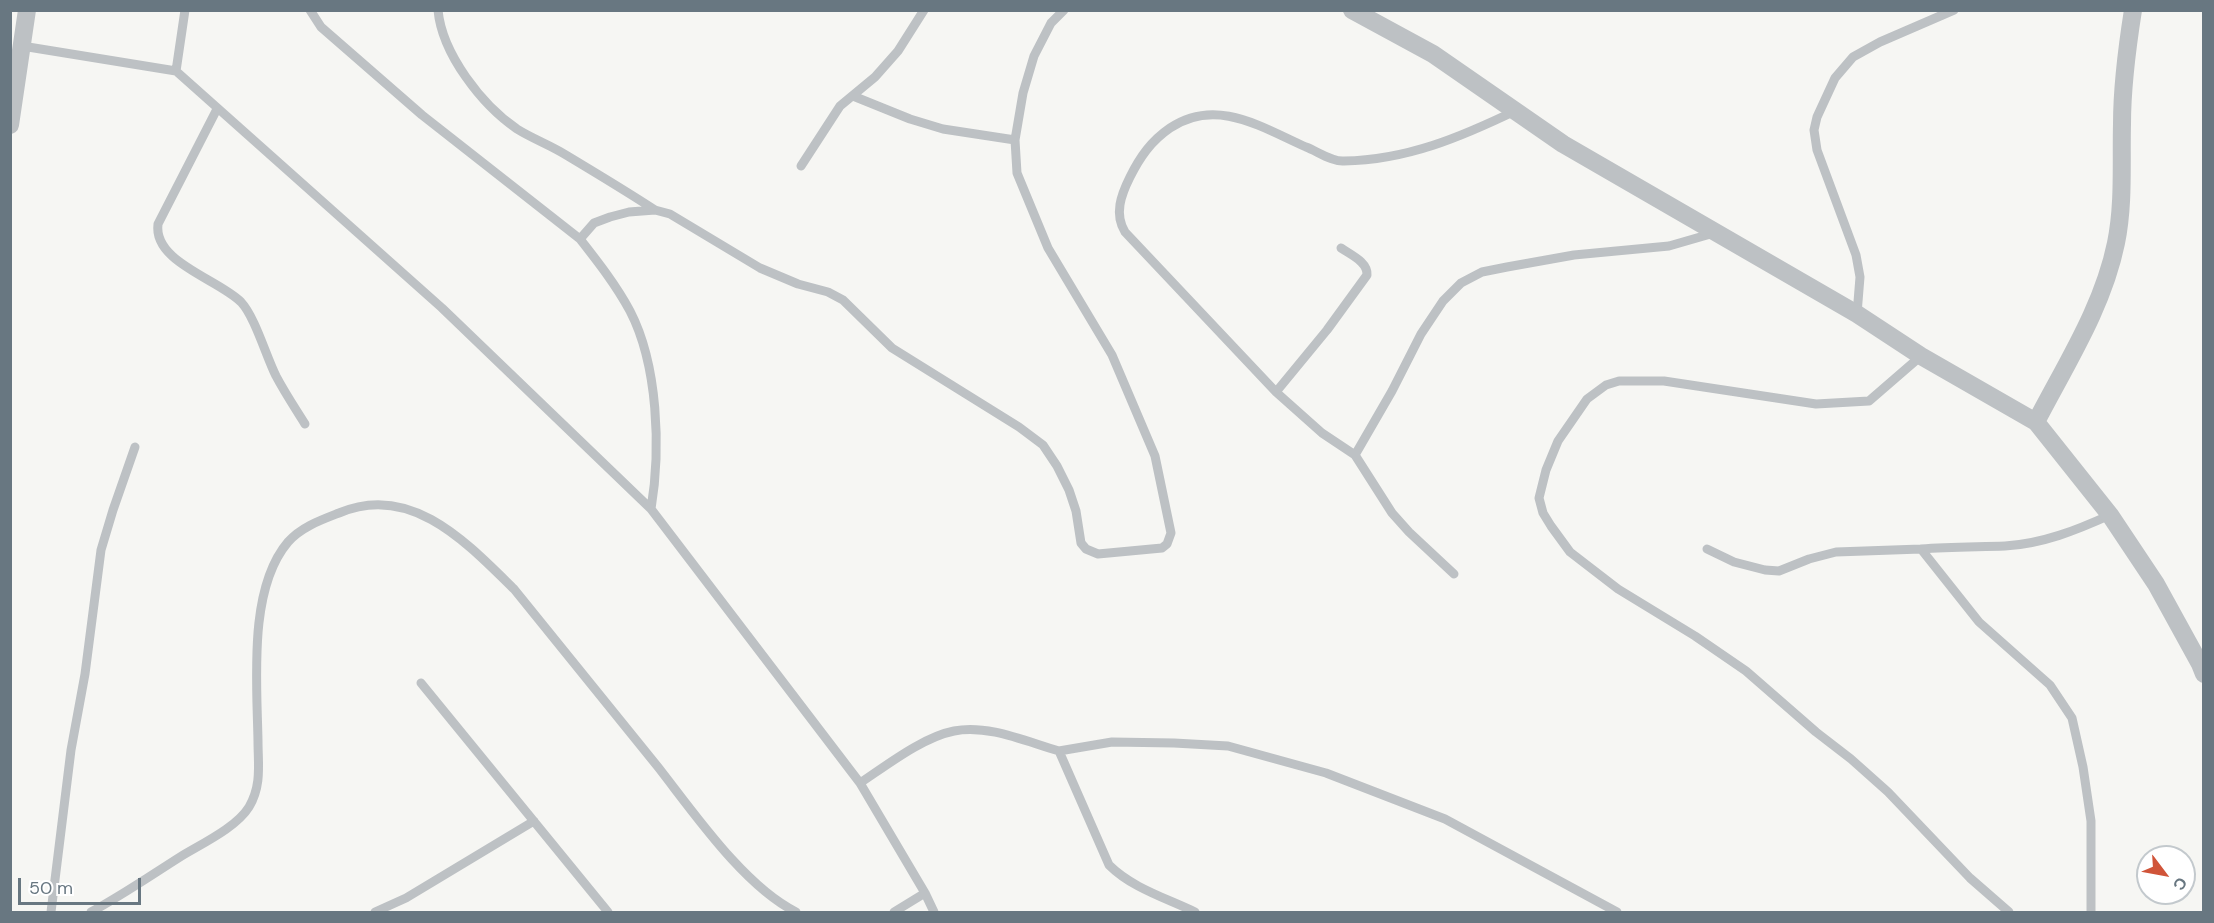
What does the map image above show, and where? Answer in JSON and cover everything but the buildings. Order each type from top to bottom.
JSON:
[{"type":"street","points":[[10,125],[19,38],[27,10]]},
{"type":"street","points":[[1352,10],[1433,54],[1563,144],[1857,314],[1920,356],[2036,422],[2110,515],[2156,584],[2204,674]]},
{"type":"street","points":[[2036,422],[2101,296],[2112,259],[2121,211],[2122,121],[2128,39],[2133,10]]},
{"type":"lane","points":[[176,71],[185,10]]},
{"type":"lane","points":[[310,10],[321,27],[422,115],[580,239],[610,278],[630,310],[642,338],[651,378],[655,425],[655,486],[651,509]]},
{"type":"lane","points":[[438,10],[439,24],[461,73],[489,104],[517,128],[558,150],[656,210],[670,214],[760,268],[798,284],[828,292],[843,300],[892,348],[1019,427],[1043,445],[1058,466],[1076,511],[1081,543],[1086,549],[1098,554],[1162,548],[1167,544],[1172,532],[1155,456],[1112,355],[1048,248],[1017,173],[1015,140],[1023,93],[1034,56],[1051,23],[1064,10]]},
{"type":"lane","points":[[801,166],[840,106],[875,77],[898,51],[924,10]]},
{"type":"lane","points":[[1857,314],[1860,277],[1856,255],[1817,150],[1814,130],[1817,117],[1835,78],[1853,57],[1880,42],[1954,10]]},
{"type":"lane","points":[[19,38],[176,71],[442,308],[651,509],[860,783],[934,912]]},
{"type":"lane","points":[[853,96],[909,119],[943,129],[1015,140]]},
{"type":"lane","points":[[217,109],[158,224],[157,234],[164,249],[240,302],[248,313],[277,377],[305,423]]},
{"type":"lane","points":[[1454,574],[1392,513],[1355,455],[1322,433],[1276,392],[1125,232],[1120,225],[1119,211],[1125,189],[1143,154],[1156,138],[1183,120],[1202,114],[1228,115],[1341,162],[1396,156],[1422,150],[1456,139],[1517,110]]},
{"type":"lane","points":[[580,239],[594,223],[629,212],[656,210]]},
{"type":"lane","points":[[1355,455],[1392,391],[1421,334],[1443,301],[1461,283],[1482,272],[1574,255],[1669,246],[1716,232]]},
{"type":"lane","points":[[1276,392],[1327,330],[1367,275],[1365,266],[1341,248]]},
{"type":"lane","points":[[1920,356],[1869,402],[1815,404],[1664,381],[1619,381],[1606,385],[1587,399],[1558,441],[1546,470],[1539,498],[1543,513],[1551,526],[1575,556],[1618,589],[1695,636],[1746,671],[1888,792],[1970,878],[2009,912]]},
{"type":"lane","points":[[51,912],[71,750],[85,674],[101,550],[135,447]]},
{"type":"lane","points":[[91,912],[238,820],[249,806],[256,792],[260,774],[258,667],[260,613],[265,588],[275,563],[288,543],[300,531],[314,523],[363,505],[386,505],[410,510],[441,524],[478,554],[514,589],[706,829],[755,883],[778,903],[796,912]]},
{"type":"lane","points":[[1707,549],[1734,562],[1779,571],[1836,552],[2006,546],[2072,532],[2110,515]]},
{"type":"lane","points":[[1922,549],[1979,622],[2050,686],[2072,718],[2083,767],[2091,821],[2091,912]]},
{"type":"lane","points":[[421,683],[608,912]]},
{"type":"lane","points":[[860,783],[933,738],[955,730],[984,731],[1059,751],[1112,742],[1228,746],[1316,770],[1445,819],[1617,912]]},
{"type":"lane","points":[[1059,751],[1109,865],[1119,875],[1138,886],[1196,912]]},
{"type":"lane","points":[[375,912],[406,898],[534,821]]},
{"type":"lane","points":[[894,912],[925,893]]}]
